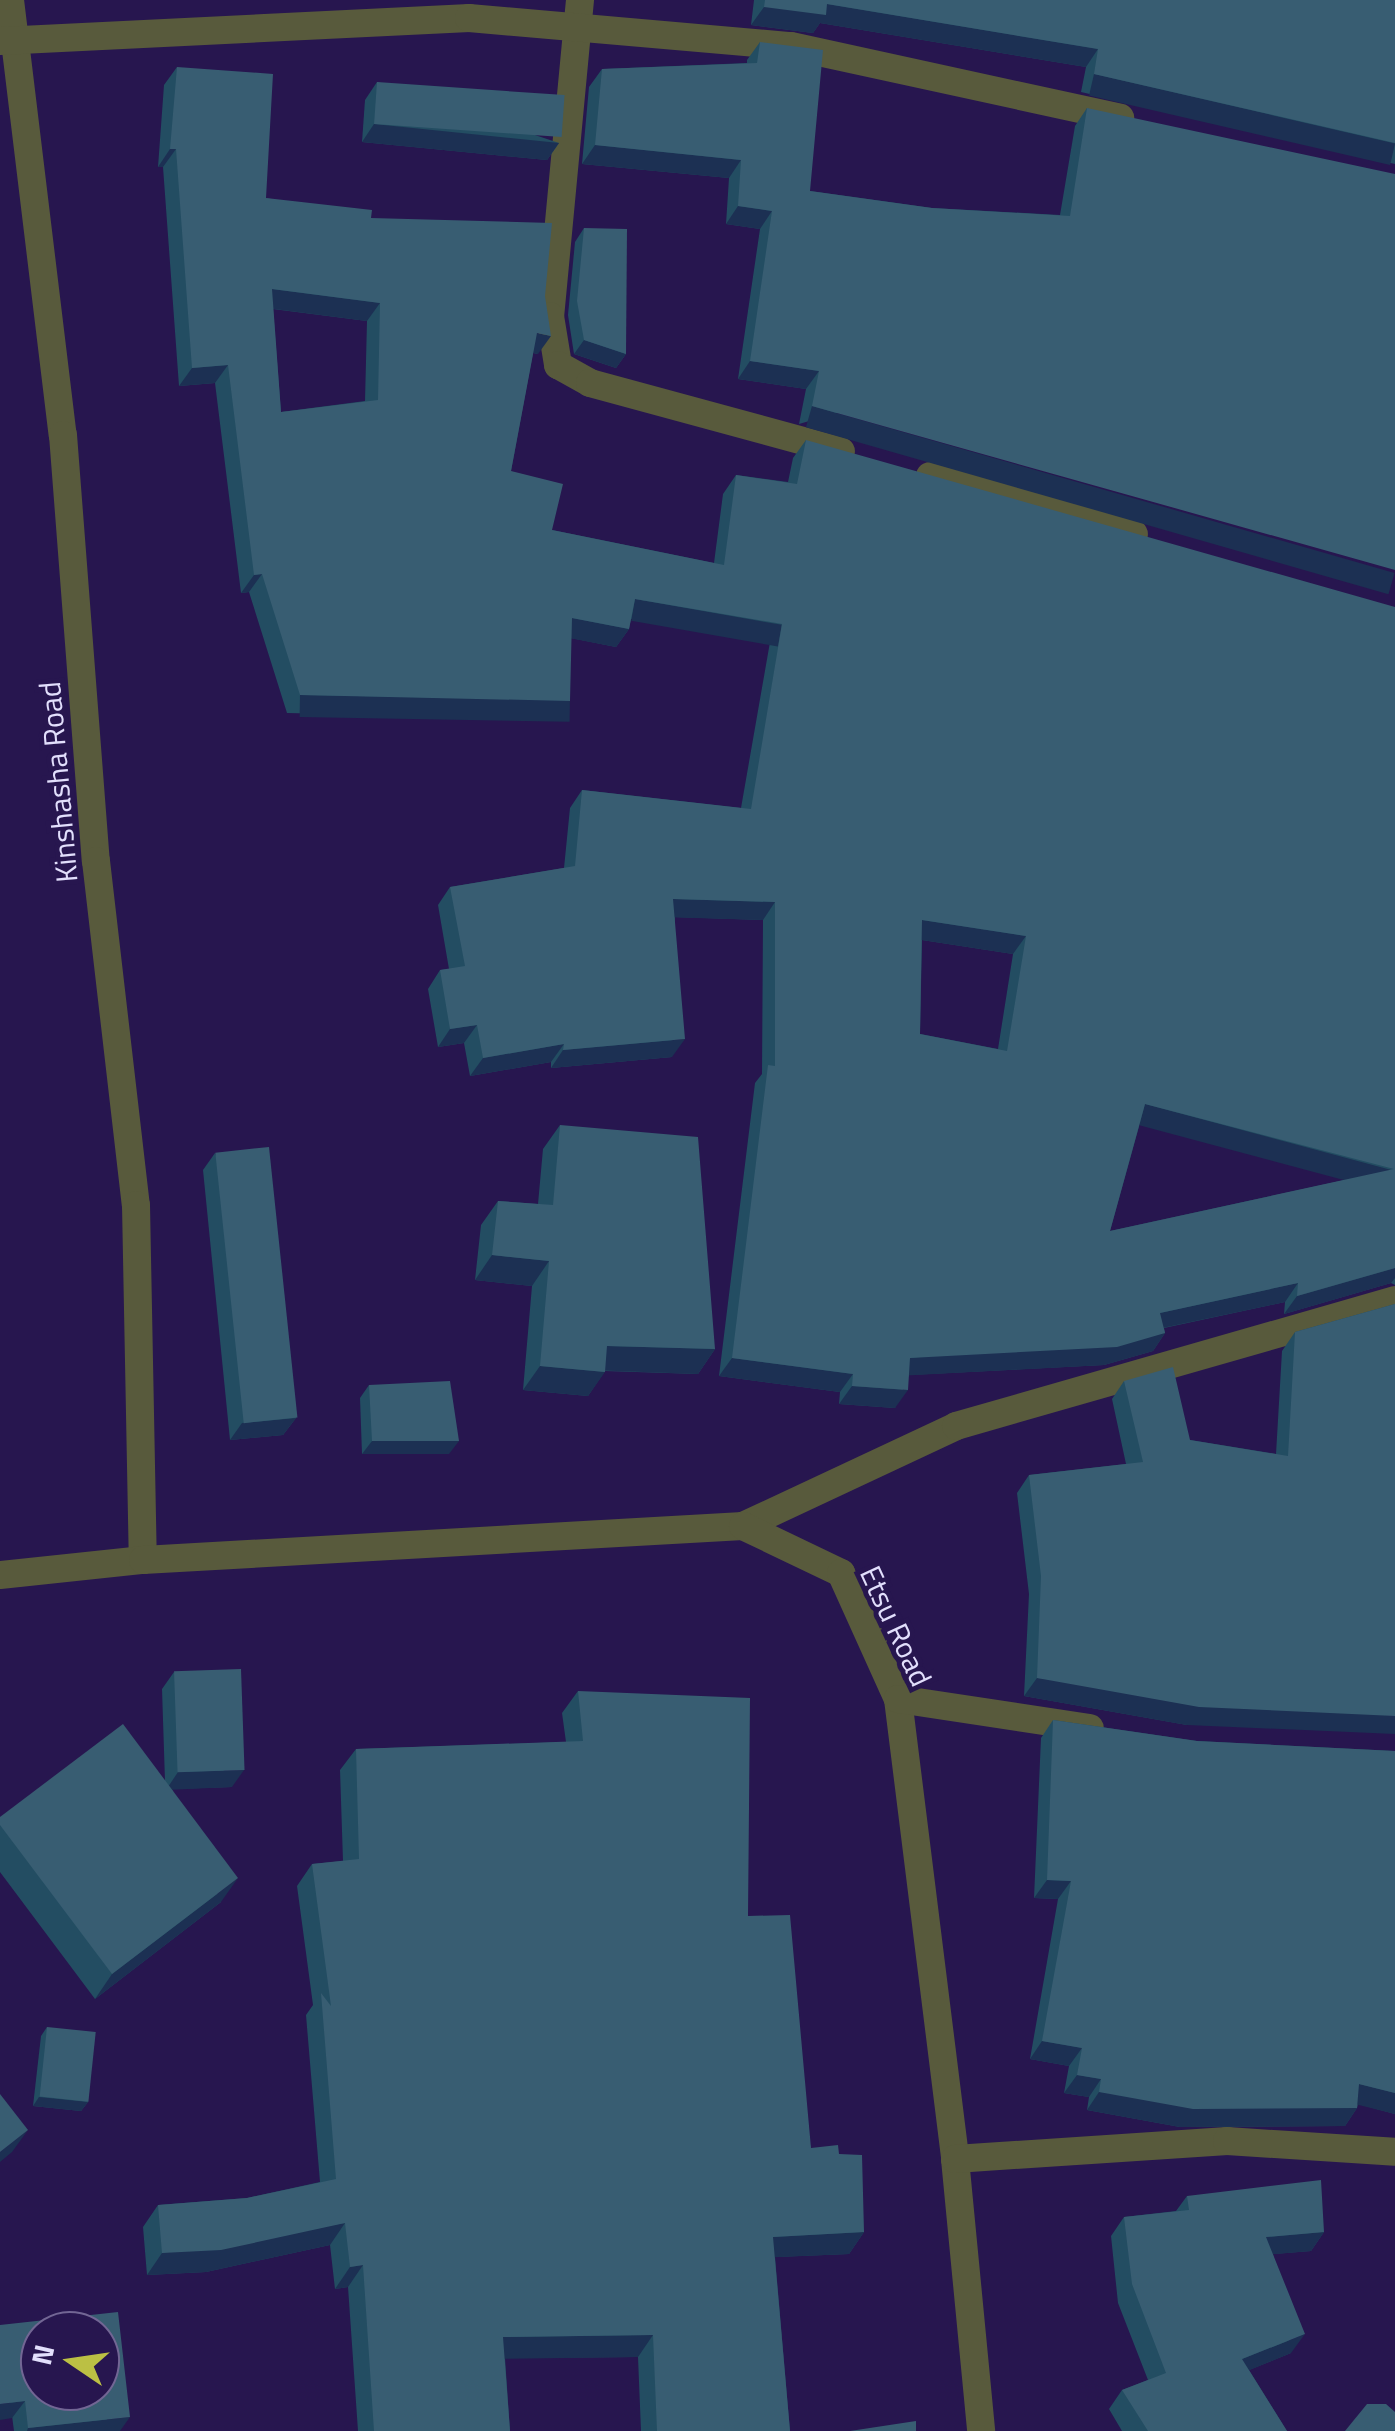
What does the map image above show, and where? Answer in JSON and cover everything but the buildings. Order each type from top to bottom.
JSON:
[{"type":"street","name":"Kinshasha Road","points":[[10,0],[7,40],[63,436],[96,861],[136,1205],[143,1560]]},
{"type":"street","points":[[7,40],[579,14],[791,46],[1155,126]]},
{"type":"street","points":[[579,14],[550,316],[558,365],[590,382],[871,460]]},
{"type":"street","points":[[908,470],[1168,544]]},
{"type":"street","points":[[742,1526],[956,1426],[1395,1300]]},
{"type":"street","name":"Etsu Road","points":[[0,1575],[143,1560],[742,1526],[841,1573],[898,1699],[956,2159],[981,2431]]},
{"type":"street","points":[[898,1699],[1128,1733]]},
{"type":"street","points":[[956,2159],[1227,2141],[1395,2152]]}]
